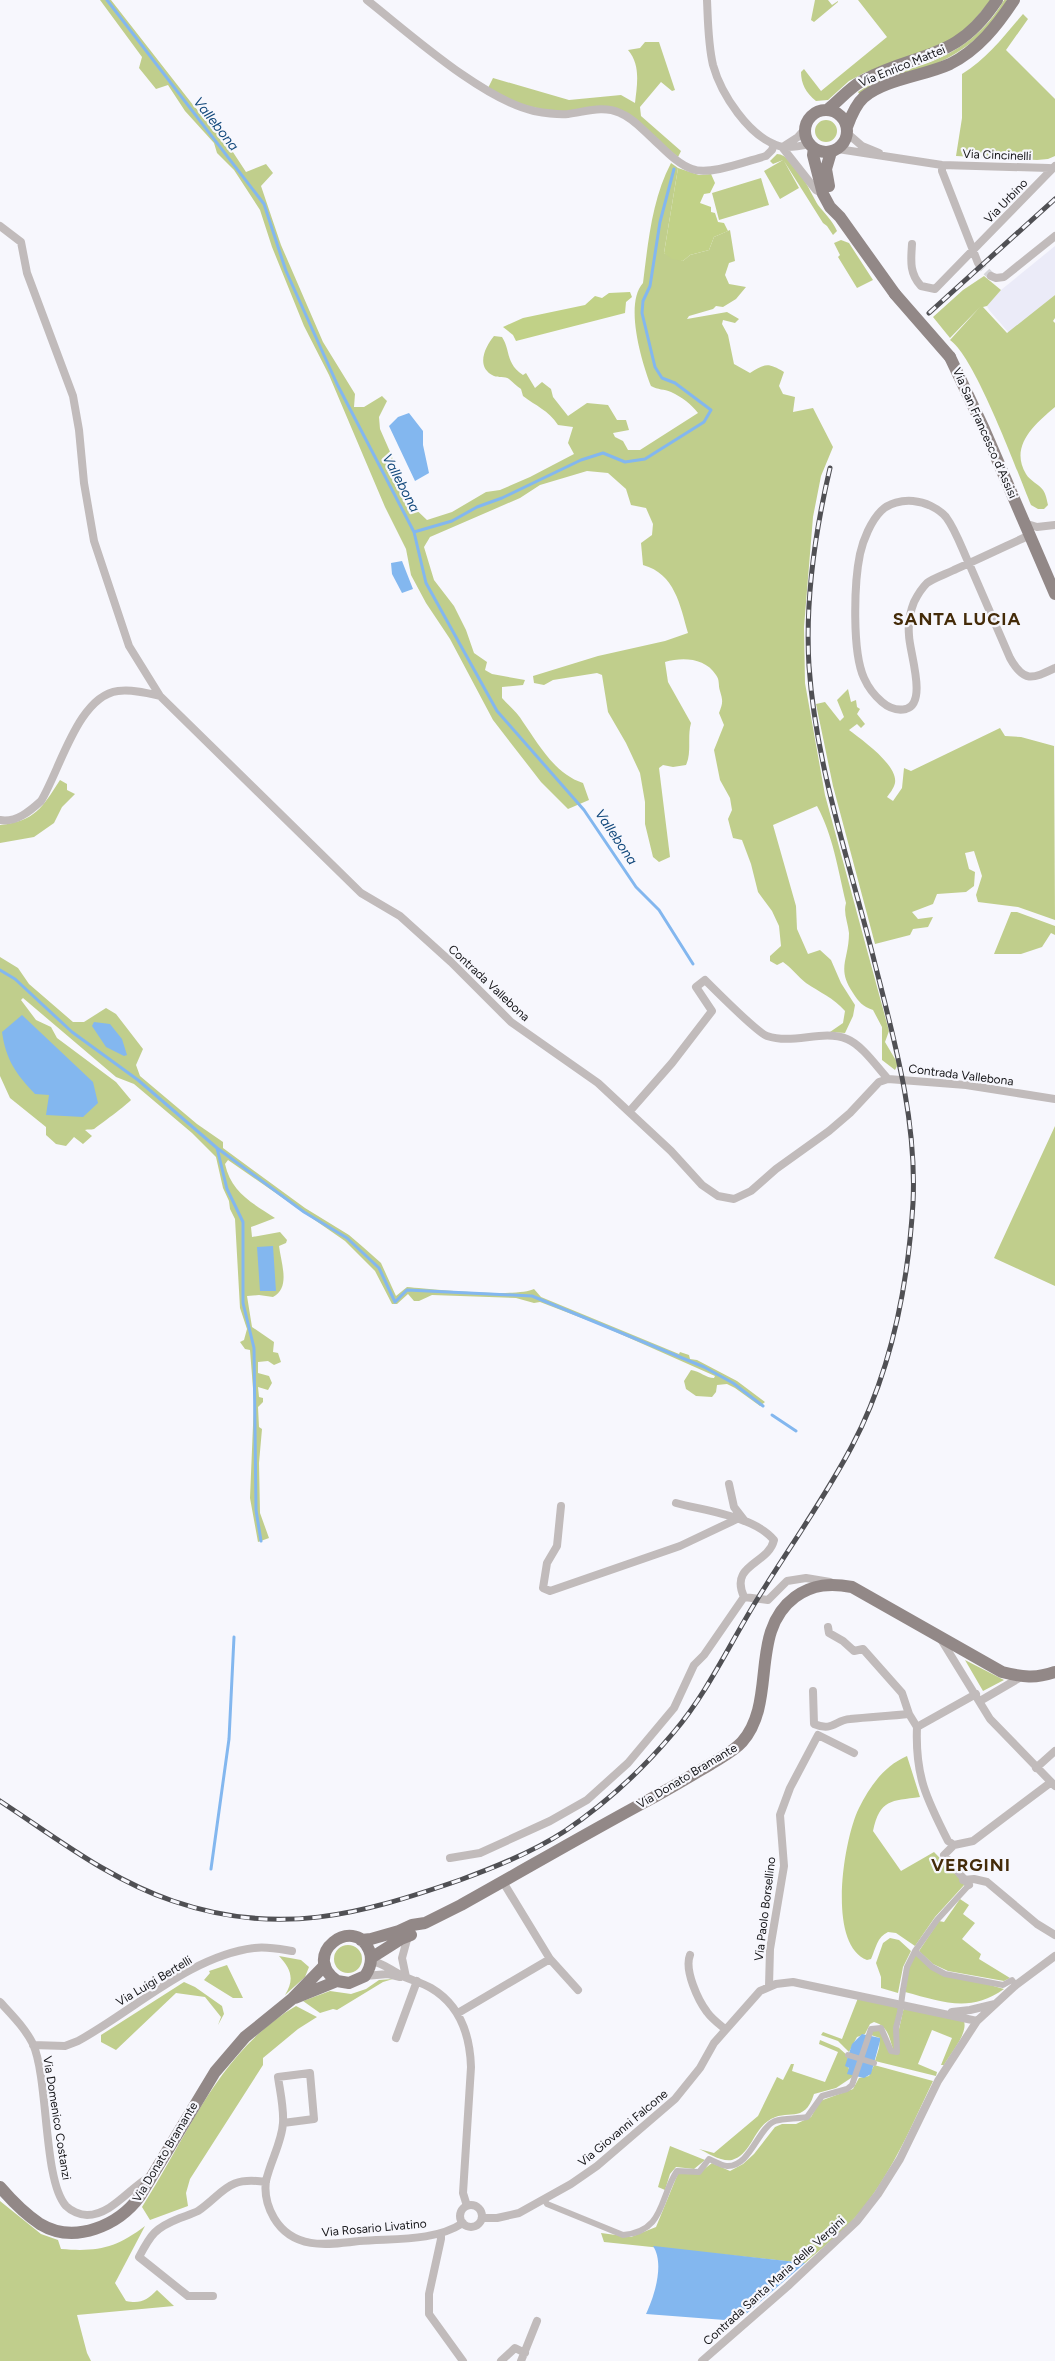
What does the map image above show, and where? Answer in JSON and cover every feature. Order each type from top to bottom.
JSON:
[{"type":"main road","name":"Via Enrico Mattei","points":[[806,128],[808,121],[815,114],[827,110],[860,82],[944,51],[958,42],[972,32],[998,0]]},
{"type":"main road","name":"Via Enrico Mattei","points":[[835,150],[846,139],[847,130],[857,106],[869,94],[949,64],[967,54],[981,43],[999,23],[1014,0]]},
{"type":"main road","points":[[827,110],[840,115],[847,130]]},
{"type":"main road","points":[[806,128],[812,146],[822,152],[835,150]]},
{"type":"main road","name":"Via San Francesco d'Assisi","points":[[812,146],[823,194],[830,207],[838,215],[895,294],[950,357],[1055,594]]},
{"type":"main road","name":"Via San Francesco d'Assisi","points":[[835,150],[827,163],[826,176],[838,215]]},
{"type":"main road","name":"Via Donato Bramante","points":[[371,1960],[415,1933],[425,1923],[503,1882],[678,1784],[741,1744],[748,1736],[756,1718],[770,1633],[777,1617],[788,1602],[802,1592],[821,1585],[839,1584],[852,1587],[872,1596],[1002,1672],[1021,1677],[1043,1676],[1055,1672]]},
{"type":"main road","name":"Via Donato Bramante","points":[[0,2187],[12,2201],[42,2224],[54,2229],[92,2230],[110,2223],[131,2209],[215,2072],[245,2037],[292,1999],[325,1965],[326,1951],[334,1940],[348,1936],[362,1940],[371,1940],[412,1925],[425,1923]]},
{"type":"main road","points":[[362,1940],[367,1945],[371,1960],[365,1976]]},
{"type":"main road","points":[[325,1965],[331,1977],[337,1981]]},
{"type":"main road","name":"Via Donato Bramante","points":[[292,1999],[337,1981],[349,1983],[365,1976]]},
{"type":"street","points":[[367,0],[415,39],[482,87],[517,107],[554,114],[568,114],[593,109],[619,112],[633,120],[665,150],[692,170],[703,171],[766,156],[778,145],[798,137],[806,128]]},
{"type":"street","points":[[706,0],[710,48],[714,66],[736,110],[756,132],[778,145],[812,146]]},
{"type":"street","name":"Via Cincinelli","points":[[847,130],[862,146],[888,156]]},
{"type":"street","name":"Via San Francesco d'Assisi","points":[[778,145],[816,190],[823,194]]},
{"type":"street","name":"Via Cincinelli","points":[[835,150],[942,164],[1053,168]]},
{"type":"street","points":[[942,164],[942,171],[978,263]]},
{"type":"street","name":"Via Urbino","points":[[912,244],[911,271],[921,286],[935,289],[1053,168]]},
{"type":"street","name":"Contrada Vallebona","points":[[0,226],[21,242],[27,273],[73,396],[84,483],[94,541],[129,646],[160,696],[219,756],[361,893],[400,916],[451,962],[511,1022],[598,1083],[711,1193],[734,1199],[751,1192],[776,1169],[850,1113],[880,1082],[888,1079],[966,1084],[1055,1099]]},
{"type":"street","points":[[991,276],[1004,278],[1043,243],[1055,236]]},
{"type":"street","points":[[1055,525],[1027,529],[969,564],[927,583],[917,596],[910,616],[909,635],[918,692],[915,702],[908,709],[895,709],[886,706],[877,697],[864,678],[858,657],[856,640],[858,572],[860,554],[868,532],[882,510],[892,504],[906,501],[921,502],[933,507],[945,516],[969,564],[1014,666],[1027,677],[1035,677],[1055,668]]},
{"type":"street","points":[[0,820],[17,817],[29,812],[41,801],[85,713],[99,698],[117,691],[140,691],[160,696]]},
{"type":"street","points":[[629,1112],[672,1063],[712,1011],[696,987],[705,980],[765,1035],[783,1040],[824,1035],[847,1039],[888,1079]]},
{"type":"street","points":[[729,1484],[734,1507],[741,1520]]},
{"type":"street","points":[[676,1503],[741,1520],[768,1533],[774,1540],[772,1548],[745,1570],[741,1579],[741,1589],[744,1597]]},
{"type":"street","points":[[561,1506],[557,1546],[546,1563],[543,1588],[550,1591],[680,1546],[741,1520]]},
{"type":"street","points":[[744,1597],[768,1600],[787,1581],[806,1578],[839,1584]]},
{"type":"street","points":[[450,1858],[480,1854],[550,1821],[587,1800],[628,1764],[674,1708],[694,1665],[704,1655],[744,1597]]},
{"type":"street","points":[[828,1627],[828,1633],[843,1641],[854,1651],[863,1649],[902,1693],[909,1714],[917,1726],[916,1754],[927,1800],[948,1840],[954,1845]]},
{"type":"street","points":[[940,1636],[990,1719],[1052,1784],[973,1840],[954,1845],[944,1855],[966,1883]]},
{"type":"street","points":[[917,1726],[1021,1677]]},
{"type":"street","points":[[813,1691],[814,1724],[822,1727],[838,1724],[848,1719],[909,1714]]},
{"type":"street","name":"Via Paolo Borsellino","points":[[769,1986],[770,1949],[784,1866],[780,1815],[790,1788],[818,1735],[854,1753]]},
{"type":"street","points":[[1036,1768],[1055,1751]]},
{"type":"street","points":[[544,2199],[547,2204],[624,2235],[634,2234],[653,2223],[658,2216],[677,2170],[699,2172],[709,2159],[728,2166],[738,2162],[750,2152],[765,2129],[776,2121],[807,2117],[822,2096],[847,2089],[856,2077],[869,2035],[874,2027],[881,2028],[891,2051],[896,2052],[896,2028],[907,1967],[915,1951],[966,1883],[974,1880],[986,1882],[1037,1924],[1055,1935]]},
{"type":"street","points":[[503,1882],[550,1959],[578,1990]]},
{"type":"street","points":[[406,1977],[402,1958],[408,1936]]},
{"type":"street","name":"Via Luigi Bertelli","points":[[33,2045],[65,2046],[78,2041],[190,1971],[220,1957],[253,1948],[292,1951]]},
{"type":"street","points":[[915,1951],[932,1966],[945,1974],[1003,1985],[1012,1980],[1016,1986]]},
{"type":"street","points":[[690,1955],[688,1962],[689,1971],[702,2005],[709,2015],[725,2029]]},
{"type":"street","name":"Contrada Santa Maria delle Vergini","points":[[702,2361],[788,2286],[863,2214],[896,2166],[938,2081],[977,2021],[1016,1986],[1055,1956]]},
{"type":"street","points":[[458,2013],[550,1959]]},
{"type":"street","points":[[371,1960],[381,1962],[442,1995],[458,2013],[470,2048],[471,2068],[463,2192],[467,2206]]},
{"type":"street","points":[[365,1976],[388,1974],[406,1977]]},
{"type":"street","points":[[396,2038],[417,1981]]},
{"type":"street","points":[[769,1986],[793,1982],[942,2012],[977,2021]]},
{"type":"street","name":"Via Giovanni Falcone","points":[[482,2218],[497,2218],[519,2213],[597,2166],[675,2098],[700,2068],[714,2043],[725,2029],[760,1991],[769,1986]]},
{"type":"street","name":"Via Domenico Costanzi","points":[[0,2002],[25,2031],[33,2045],[44,2096],[54,2175],[60,2196],[67,2207],[88,2215],[113,2205],[138,2182],[153,2175]]},
{"type":"street","points":[[942,2012],[970,2010],[996,2003]]},
{"type":"street","points":[[848,2055],[874,2063]]},
{"type":"street","name":"Via Rosario Livatino","points":[[283,2123],[314,2119],[310,2073],[278,2077],[283,2123],[266,2182],[265,2195],[268,2208],[275,2220],[289,2236],[300,2242],[328,2244],[440,2234],[463,2223]]},
{"type":"street","points":[[213,2296],[188,2296],[139,2257],[151,2234],[159,2226],[196,2212],[230,2184],[257,2180],[266,2182]]},
{"type":"street","points":[[467,2206],[478,2208],[482,2218],[474,2226],[468,2226],[463,2223],[461,2214],[467,2206]]},
{"type":"street","points":[[440,2234],[441,2239],[429,2294],[429,2314],[463,2361]]},
{"type":"street","points":[[521,2361],[537,2320]]},
{"type":"street","points":[[501,2361],[515,2348],[525,2353]]},
{"type":"shaded area","points":[[1055,246],[1055,295],[1009,333],[987,306],[1001,290]]},
{"type":"green space","points":[[100,0],[111,0],[193,105],[227,143],[246,172],[266,164],[273,173],[261,186],[281,245],[323,342],[355,394],[354,407],[364,407],[382,396],[387,401],[379,417],[380,429],[391,454],[407,501],[427,520],[452,512],[486,492],[500,490],[530,477],[574,454],[568,443],[573,427],[558,425],[546,412],[523,396],[521,389],[509,379],[494,376],[485,368],[483,357],[494,336],[502,337],[513,366],[523,375],[526,373],[535,388],[542,382],[551,389],[553,397],[568,416],[587,403],[608,405],[617,420],[626,420],[629,430],[613,433],[615,437],[623,441],[628,450],[640,450],[698,413],[679,396],[651,386],[636,334],[635,305],[643,283],[655,206],[671,163],[678,168],[664,253],[683,261],[690,255],[709,250],[714,237],[730,230],[735,261],[729,263],[725,275],[729,284],[746,287],[736,299],[723,307],[716,306],[713,309],[689,316],[687,319],[727,312],[739,319],[735,323],[723,320],[722,324],[728,335],[734,364],[750,373],[767,365],[784,372],[779,386],[783,394],[795,397],[793,412],[813,408],[833,447],[821,476],[813,517],[804,627],[805,683],[825,795],[889,1031],[885,1042],[898,1064],[895,1070],[882,1060],[882,1027],[873,1010],[859,1001],[845,977],[844,970],[849,933],[845,914],[846,903],[831,841],[817,806],[773,825],[796,906],[797,929],[808,954],[820,950],[831,960],[841,983],[855,1005],[853,1016],[845,1033],[830,1032],[843,1023],[845,1011],[841,1006],[806,983],[783,962],[777,965],[770,961],[770,956],[781,946],[779,926],[772,911],[758,892],[751,864],[742,840],[733,838],[728,819],[732,810],[730,798],[720,780],[714,750],[724,725],[719,713],[722,697],[717,677],[711,669],[693,660],[665,662],[668,682],[691,723],[689,755],[686,765],[673,767],[663,765],[659,768],[670,857],[659,862],[653,857],[645,824],[645,802],[640,773],[626,743],[608,712],[602,675],[597,673],[553,680],[544,685],[534,683],[533,676],[598,656],[665,641],[688,633],[679,602],[669,583],[654,569],[643,565],[641,543],[652,535],[653,524],[646,508],[631,505],[626,489],[608,473],[587,471],[540,485],[520,498],[430,537],[424,547],[434,580],[454,606],[466,630],[474,653],[487,662],[485,670],[492,674],[525,680],[523,685],[502,687],[502,698],[519,716],[548,758],[564,773],[583,783],[589,800],[568,809],[541,782],[493,720],[450,639],[426,603],[411,575],[406,549],[385,507],[329,375],[304,326],[272,247],[260,210],[234,170],[217,153],[214,143],[185,111],[168,85],[156,89],[139,68],[142,57]]},
{"type":"green space","points":[[815,0],[828,0],[832,5],[838,2],[814,22],[811,20]]},
{"type":"green space","points":[[858,0],[991,0],[959,38],[864,73],[849,81],[828,100],[816,101],[809,95],[803,84],[801,72],[804,69],[821,91],[887,37]]},
{"type":"green space","points":[[1004,0],[1007,0],[992,23],[979,37],[964,48],[948,58],[913,74],[860,95],[858,92],[882,79],[925,64],[960,47],[980,31]]},
{"type":"green space","points":[[1023,14],[1028,19],[1006,50],[1055,99],[1055,156],[1037,160],[956,156],[962,118],[962,74],[987,54]]},
{"type":"green space","points":[[645,42],[659,42],[675,90],[672,91],[661,82],[640,107],[641,116],[681,151],[678,157],[620,110],[554,112],[519,104],[488,88],[493,78],[569,100],[621,95],[635,103],[636,69],[635,62],[628,50],[640,48]]},
{"type":"green space","points":[[826,120],[834,123],[837,131],[834,139],[826,142],[818,139],[815,131],[818,123]]},
{"type":"green space","points":[[777,154],[784,156],[796,167],[818,205],[835,227],[837,231],[833,235],[823,223],[784,161],[799,188],[780,199],[764,171],[783,160],[773,164],[770,161]]},
{"type":"green space","points":[[678,168],[699,175],[711,174],[715,183],[710,193],[704,194],[700,203],[711,207],[711,212],[715,213],[718,222],[724,223],[728,231],[714,237],[709,250],[690,255],[683,261],[672,259],[664,253]]},
{"type":"green space","points":[[761,178],[769,205],[719,220],[712,193]]},
{"type":"green space","points":[[841,240],[849,243],[873,280],[857,288],[838,257],[840,255],[834,243]]},
{"type":"green space","points":[[984,276],[1001,290],[987,306],[983,307],[1007,333],[1055,295],[1055,318],[1053,321],[1055,323],[1055,407],[1027,436],[1022,445],[1021,454],[1026,474],[1045,493],[1048,505],[1044,509],[1038,509],[1031,505],[983,391],[960,351],[950,340],[980,307],[950,338],[933,317],[963,290]]},
{"type":"green space","points":[[630,292],[632,297],[626,302],[625,313],[516,341],[513,335],[503,327],[523,318],[585,305],[595,296],[602,298],[609,293]]},
{"type":"green space","points":[[848,689],[851,702],[856,700],[857,707],[860,709],[857,714],[865,724],[861,728],[857,724],[849,730],[870,746],[891,769],[895,783],[887,797],[893,801],[902,788],[904,768],[911,771],[1000,728],[1005,736],[1021,737],[1054,746],[1055,920],[1018,907],[978,902],[976,895],[982,876],[974,851],[965,853],[969,869],[975,872],[974,886],[966,892],[937,894],[933,904],[912,912],[918,919],[933,917],[928,927],[913,929],[910,935],[875,944],[833,786],[816,704],[825,702],[840,721],[844,717],[837,700]]},
{"type":"green space","points":[[60,780],[67,784],[67,790],[75,794],[62,807],[54,823],[34,837],[0,843],[0,825],[22,820],[30,816],[48,798]]},
{"type":"green space","points":[[1011,912],[1017,912],[1055,926],[1055,935],[1051,933],[1042,947],[1021,954],[994,954]]},
{"type":"green space","points":[[0,957],[18,968],[29,984],[73,1022],[84,1022],[106,1008],[116,1014],[143,1049],[136,1065],[140,1076],[197,1124],[223,1142],[223,1148],[305,1208],[349,1235],[363,1247],[381,1263],[396,1296],[407,1287],[492,1293],[524,1292],[534,1289],[541,1297],[679,1354],[680,1352],[689,1355],[690,1359],[697,1360],[737,1381],[765,1402],[760,1406],[727,1384],[717,1385],[716,1392],[712,1397],[696,1396],[686,1389],[684,1381],[691,1370],[711,1378],[715,1376],[600,1325],[540,1302],[534,1303],[516,1298],[432,1295],[419,1301],[414,1301],[408,1294],[397,1304],[392,1304],[375,1271],[345,1241],[228,1160],[225,1164],[228,1174],[237,1189],[251,1202],[275,1218],[251,1227],[252,1237],[280,1232],[287,1240],[286,1243],[279,1246],[284,1275],[282,1288],[279,1293],[273,1297],[247,1296],[252,1327],[274,1342],[273,1352],[278,1353],[281,1362],[274,1365],[268,1361],[258,1362],[258,1373],[269,1376],[272,1383],[268,1390],[258,1387],[259,1397],[263,1398],[263,1402],[258,1407],[259,1427],[262,1429],[259,1463],[260,1513],[269,1538],[258,1542],[250,1498],[254,1401],[250,1350],[245,1349],[240,1342],[244,1340],[247,1329],[240,1308],[235,1219],[223,1188],[216,1157],[192,1133],[134,1084],[116,1077],[23,998],[21,1000],[36,1020],[51,1027],[57,1038],[116,1082],[131,1100],[94,1129],[85,1130],[92,1136],[83,1144],[74,1137],[66,1146],[56,1144],[46,1135],[46,1127],[10,1098],[0,1076]]},
{"type":"green space","points":[[1055,1126],[1055,1286],[994,1258]]},
{"type":"green space","points":[[965,1660],[1004,1680],[983,1691]]},
{"type":"green space","points":[[907,1756],[920,1797],[894,1801],[883,1807],[873,1831],[901,1871],[934,1852],[965,1884],[935,1917],[915,1946],[896,1933],[888,1932],[879,1940],[871,1959],[867,1960],[854,1950],[846,1934],[842,1913],[844,1865],[848,1842],[853,1822],[868,1792],[891,1765]]},
{"type":"green space","points":[[960,1899],[969,1905],[963,1914],[975,1923],[962,1939],[981,1954],[979,1959],[1010,1978],[1004,1981],[948,1971],[933,1964],[919,1951],[939,1921],[944,1922]]},
{"type":"green space","points":[[890,1938],[899,1940],[911,1951],[903,1967],[898,1993],[881,1988],[881,1977],[876,1963],[883,1943]]},
{"type":"green space","points":[[348,1945],[358,1949],[362,1959],[358,1969],[348,1973],[338,1969],[334,1959],[338,1949]]},
{"type":"green space","points":[[916,1953],[930,1968],[1004,1989],[980,2001],[968,2003],[944,2002],[905,1992],[909,1968]]},
{"type":"green space","points":[[279,1956],[301,1960],[309,1967],[305,1977],[285,1995],[291,1979],[289,1970]]},
{"type":"green space","points":[[227,1965],[243,1998],[233,1998],[204,1980],[210,1973],[209,1971]]},
{"type":"green space","points":[[393,1979],[383,1982],[337,2010],[333,2009],[320,2013],[303,2001],[330,1991],[351,1994],[366,1989],[379,1980]]},
{"type":"green space","points":[[184,1982],[195,1987],[222,2006],[224,2014],[218,2025],[221,2017],[205,1997],[176,1993],[116,2050],[101,2042],[101,2035]]},
{"type":"green space","points":[[858,1998],[899,2006],[894,2028],[896,2049],[893,2049],[885,2029],[874,2022],[870,2024],[865,2034],[857,2037],[849,2052],[838,2041],[821,2035],[823,2032],[842,2039]]},
{"type":"green space","points":[[296,2006],[317,2017],[298,2029],[263,2058],[263,2065],[190,2179],[186,2193],[188,2206],[150,2220],[142,2207],[207,2096],[246,2046],[269,2025]]},
{"type":"green space","points":[[904,2007],[964,2021],[965,2026],[961,2038],[944,2065],[941,2065],[952,2038],[932,2030],[918,2064],[937,2072],[936,2076],[875,2061],[880,2038],[871,2035],[872,2030],[879,2029],[887,2044],[899,2053],[899,2029]]},
{"type":"green space","points":[[820,2040],[839,2048],[848,2056],[847,2066],[854,2076],[836,2088],[814,2094],[810,2104],[800,2113],[782,2115],[768,2121],[759,2130],[744,2153],[732,2160],[723,2160],[699,2149],[714,2153],[758,2116],[777,2077],[783,2080],[791,2064],[794,2064],[792,2071],[825,2082],[838,2052],[819,2044]]},
{"type":"green space","points":[[874,2065],[933,2081],[901,2147],[874,2193],[850,2223],[805,2263],[604,2242],[601,2233],[631,2237],[656,2227],[679,2171],[699,2173],[712,2163],[730,2171],[743,2164],[754,2154],[775,2127],[782,2124],[796,2124],[811,2117],[820,2101],[853,2089],[859,2078],[869,2076]]},
{"type":"green space","points":[[670,2146],[705,2160],[694,2169],[676,2167],[670,2174],[665,2190],[658,2187]]},
{"type":"green space","points":[[0,2201],[41,2234],[58,2240],[61,2249],[86,2250],[106,2247],[125,2239],[145,2226],[115,2283],[126,2301],[136,2302],[143,2300],[157,2290],[174,2306],[77,2315],[91,2361],[0,2361]]},
{"type":"water","points":[[409,413],[423,431],[423,445],[429,473],[415,481],[389,426],[398,417]]},
{"type":"water","points":[[402,561],[413,589],[402,593],[392,574],[391,563]]},
{"type":"water","points":[[22,1015],[93,1082],[98,1103],[83,1117],[46,1115],[49,1095],[35,1094],[22,1080],[13,1066],[6,1051],[2,1032]]},
{"type":"water","points":[[94,1022],[110,1024],[122,1039],[127,1055],[124,1056],[106,1047],[92,1026]]},
{"type":"water","points":[[273,1246],[276,1291],[260,1291],[257,1247]]},
{"type":"water","points":[[862,2034],[880,2038],[871,2074],[864,2078],[847,2074],[849,2068],[845,2066],[852,2044]]},
{"type":"water","points":[[653,2246],[805,2263],[738,2321],[646,2314],[655,2290],[658,2271],[658,2262]]},
{"type":"waterway","name":"Vallebona","points":[[107,0],[264,204],[286,271],[337,384],[414,532],[426,583],[497,711],[584,810],[636,887],[659,910],[693,964]]},
{"type":"waterway","points":[[414,532],[452,521],[477,507],[502,498],[581,460],[603,453],[625,462],[645,459],[704,422],[711,410],[675,383],[662,378],[655,367],[642,313],[643,301],[650,286],[660,222],[674,169]]},
{"type":"waterway","points":[[0,970],[15,979],[72,1032],[138,1080],[217,1148],[227,1189],[243,1222],[243,1303],[254,1348],[256,1510],[261,1541]]},
{"type":"waterway","points":[[217,1148],[304,1212],[347,1238],[379,1268],[395,1302],[407,1290],[532,1296],[704,1367],[733,1383],[763,1406]]},
{"type":"waterway","points":[[772,1415],[796,1431]]},
{"type":"waterway","points":[[211,1869],[229,1739],[234,1637]]},
{"type":"tunnel","points":[[978,263],[991,276]]},
{"type":"railway","points":[[929,313],[1055,199]]},
{"type":"railway","points":[[0,1801],[105,1870],[127,1882],[173,1901],[211,1912],[248,1918],[318,1917],[352,1912],[423,1892],[501,1864],[553,1839],[580,1821],[623,1785],[650,1759],[698,1701],[758,1598],[830,1485],[866,1418],[887,1358],[895,1328],[902,1296],[911,1234],[913,1203],[912,1142],[903,1082],[883,994],[827,780],[813,704],[809,666],[808,616],[812,566],[830,468]]},
{"type":"district","name":"SANTA LUCIA","points":[[957,619]]},
{"type":"district","name":"VERGINI","points":[[971,1865]]}]
